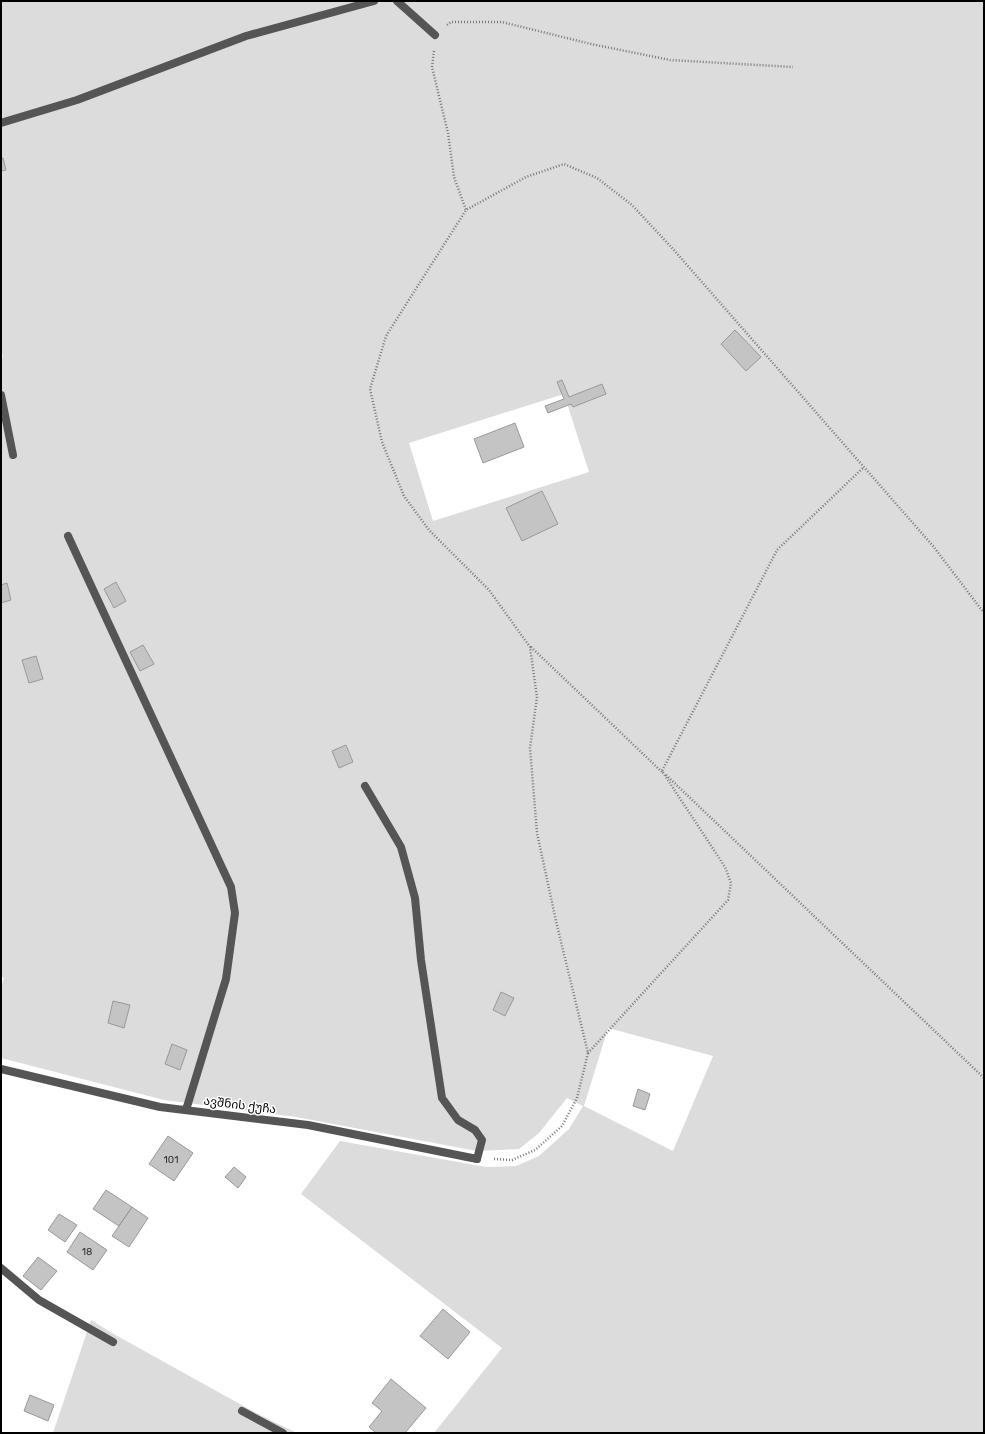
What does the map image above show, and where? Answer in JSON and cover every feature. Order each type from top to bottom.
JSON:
[{"type":"street","points":[[1,123],[78,100],[246,36],[374,1]]},
{"type":"street","points":[[397,1],[435,35]]},
{"type":"street","points":[[1,395],[12,455]]},
{"type":"street","points":[[68,536],[231,887],[234,913],[226,979],[186,1110]]},
{"type":"street","points":[[365,786],[401,846],[415,898],[421,960],[442,1098],[458,1120],[475,1130],[482,1140],[477,1159]]},
{"type":"street","name":"ავშნის ქუჩა","points":[[1,1068],[160,1107],[308,1124],[477,1159]]},
{"type":"street","points":[[1,1268],[39,1300],[113,1342]]},
{"type":"street","points":[[242,1411],[283,1433]]},
{"type":"path","points":[[466,210],[454,177],[448,133],[432,66],[435,35],[451,22],[502,22],[590,44],[670,60],[793,66]]},
{"type":"path","points":[[984,613],[933,546],[673,250],[632,205],[597,178],[564,164],[526,176],[466,210],[386,336],[370,390],[382,442],[404,496],[429,530],[489,590],[530,647],[984,1078]]},
{"type":"path","points":[[662,771],[777,550],[864,467]]},
{"type":"path","points":[[477,1159],[512,1160],[535,1150],[562,1126],[577,1098],[588,1053],[556,921],[537,833],[530,748],[537,697],[530,647]]},
{"type":"path","points":[[588,1053],[728,900],[731,883],[724,867],[662,771]]},
{"type":"shaded area","points":[[1,1],[984,1],[984,1433],[434,1433],[502,1348],[301,1194],[340,1141],[486,1167],[516,1166],[539,1156],[569,1129],[583,1106],[567,1098],[539,1133],[519,1149],[477,1151],[296,1117],[164,1100],[1,1058],[1,988],[4,978],[1,976],[1,358],[3,357],[1,348]],"holes":[[[564,394],[589,472],[433,521],[409,443]],[[608,1028],[713,1056],[673,1151],[584,1106]]]},
{"type":"shaded area","points":[[91,1320],[258,1414],[297,1433],[53,1433]]},
{"type":"building","points":[[1,158],[3,158],[6,170],[1,171]]},
{"type":"building","points":[[735,330],[761,357],[746,371],[721,344]]},
{"type":"building","points":[[562,380],[569,397],[602,384],[606,394],[573,407],[571,404],[548,413],[545,406],[564,399],[557,382]]},
{"type":"building","points":[[515,423],[524,447],[483,463],[474,439]]},
{"type":"building","points":[[542,491],[558,524],[522,541],[506,508]]},
{"type":"building","points":[[116,582],[126,601],[114,608],[104,589]]},
{"type":"building","points":[[7,583],[11,600],[1,603],[1,585]]},
{"type":"building","points":[[143,645],[154,664],[140,671],[130,652]]},
{"type":"building","points":[[36,656],[43,679],[29,683],[22,660]]},
{"type":"building","points":[[346,745],[353,762],[339,768],[332,751]]},
{"type":"building","points":[[501,992],[514,998],[505,1016],[493,1010]]},
{"type":"building","points":[[113,1001],[130,1005],[124,1028],[108,1023]]},
{"type":"building","points":[[172,1044],[187,1050],[180,1070],[165,1064]]},
{"type":"building","points":[[638,1089],[650,1094],[645,1110],[633,1106]]},
{"type":"building","points":[[168,1136],[193,1153],[174,1181],[149,1164]]},
{"type":"building","points":[[234,1167],[246,1177],[238,1188],[225,1177]]},
{"type":"building","points":[[106,1190],[132,1207],[119,1226],[93,1209]]},
{"type":"building","points":[[132,1207],[148,1218],[129,1247],[112,1236]]},
{"type":"building","points":[[59,1214],[77,1225],[65,1242],[48,1230]]},
{"type":"building","points":[[80,1232],[107,1250],[93,1270],[67,1252]]},
{"type":"building","points":[[38,1257],[57,1271],[41,1290],[23,1276]]},
{"type":"building","points":[[443,1309],[470,1332],[448,1359],[420,1336]]},
{"type":"building","points":[[391,1379],[426,1408],[405,1433],[376,1433],[369,1427],[382,1411],[372,1403]]},
{"type":"building","points":[[30,1395],[54,1405],[48,1421],[24,1411]]}]
